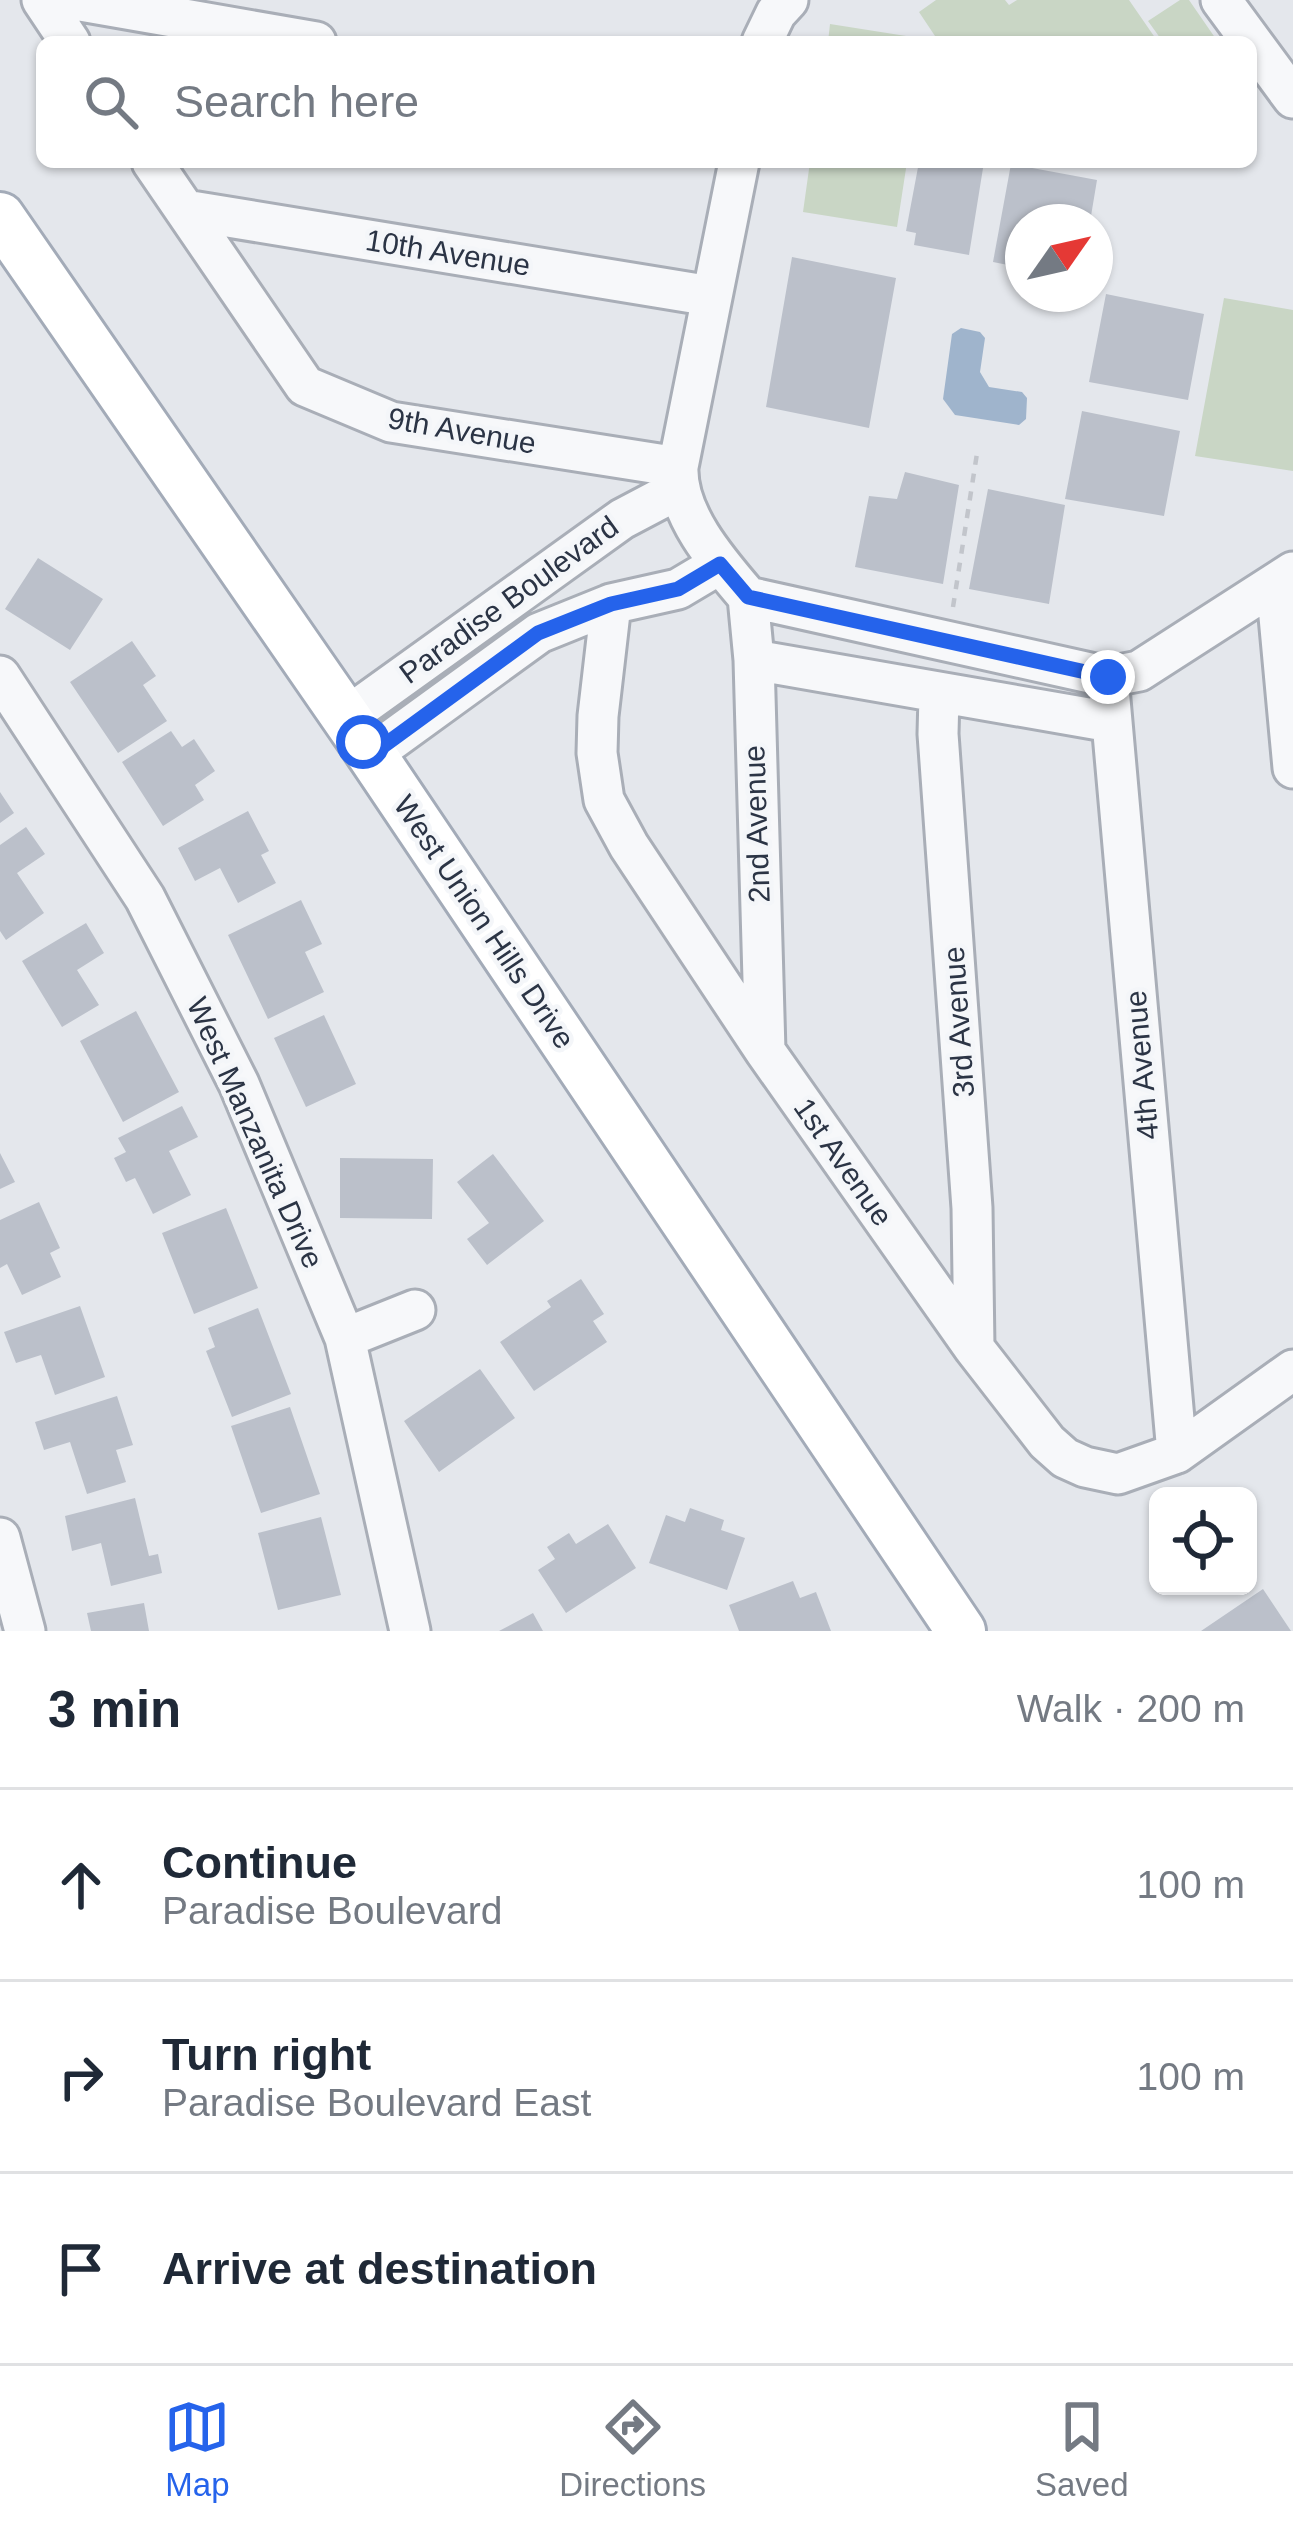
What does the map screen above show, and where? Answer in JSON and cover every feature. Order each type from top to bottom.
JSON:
[{"type":"main road","name":"West Union Hills Drive","points":[[0,217],[358,736],[961,1631]]},
{"type":"street","points":[[41,0],[66,36]]},
{"type":"street","points":[[75,0],[282,36]]},
{"type":"street","points":[[765,36],[788,0]]},
{"type":"street","points":[[1221,0],[1247,36]]},
{"type":"street","points":[[1257,49],[1293,98]]},
{"type":"street","name":"9th Avenue","points":[[156,168],[305,386],[391,422],[678,478]]},
{"type":"street","points":[[738,168],[678,478],[712,551],[748,597],[1108,677],[1139,670],[1285,578],[1293,768]]},
{"type":"street","name":"10th Avenue","points":[[185,211],[711,296]]},
{"type":"street","name":"Paradise Boulevard","points":[[358,736],[678,478]]},
{"type":"street","name":"Paradise Boulevard","points":[[358,736],[538,633],[611,604],[678,589],[712,551]]},
{"type":"street","name":"2nd Avenue","points":[[748,597],[754,661],[765,1051]]},
{"type":"street","name":"1st Avenue","points":[[611,604],[598,716],[597,753],[604,800],[628,846],[765,1051],[1023,1415],[1065,1458],[1118,1474],[1177,1454],[1293,1370]]},
{"type":"street","points":[[754,661],[1111,722]]},
{"type":"street","name":"West Manzanita Drive","points":[[0,676],[145,898],[239,1084],[345,1338],[410,1631]]},
{"type":"street","name":"4th Avenue","points":[[1108,677],[1177,1454]]},
{"type":"street","name":"3rd Avenue","points":[[939,695],[972,1208],[974,1348]]},
{"type":"street","points":[[345,1338],[415,1310]]},
{"type":"street","points":[[0,1538],[25,1631]]},
{"type":"path","points":[[947,643],[978,447]]},
{"type":"green space","points":[[936,0],[1005,0],[1009,5],[1017,0],[1129,0],[1154,36],[935,36],[919,12]]},
{"type":"green space","points":[[1180,0],[1189,0],[1214,36],[1159,36],[1148,21]]},
{"type":"green space","points":[[830,24],[906,36],[829,36]]},
{"type":"green space","points":[[809,168],[906,168],[897,227],[803,212]]},
{"type":"green space","points":[[1224,298],[1293,310],[1293,471],[1195,456]]},
{"type":"water","points":[[961,328],[980,332],[985,338],[980,372],[989,387],[1022,392],[1027,398],[1026,419],[1019,425],[955,415],[943,399],[952,334]]},
{"type":"building","points":[[918,168],[983,168],[969,255],[914,245],[916,233],[906,231]]},
{"type":"building","points":[[1010,168],[1097,180],[1093,204],[1005,204],[1005,264],[993,262]]},
{"type":"building","points":[[792,257],[896,278],[869,428],[766,407]]},
{"type":"building","points":[[1113,295],[1204,314],[1188,400],[1089,382],[1103,312],[1113,312]]},
{"type":"building","points":[[1082,411],[1180,431],[1164,516],[1065,499]]},
{"type":"building","points":[[905,472],[959,485],[943,584],[855,567],[869,496],[897,499]]},
{"type":"building","points":[[988,489],[1065,505],[1049,604],[969,589]]},
{"type":"building","points":[[38,558],[103,599],[70,650],[5,609]]},
{"type":"building","points":[[132,641],[156,676],[143,685],[167,721],[118,753],[70,682]]},
{"type":"building","points":[[171,731],[182,747],[194,739],[215,771],[195,785],[204,800],[163,826],[122,762]]},
{"type":"building","points":[[0,792],[14,813],[0,823]]},
{"type":"building","points":[[248,811],[269,851],[261,855],[276,883],[238,903],[220,868],[195,881],[178,848]]},
{"type":"building","points":[[26,827],[45,854],[17,873],[44,913],[6,940],[0,931],[0,845]]},
{"type":"building","points":[[301,900],[322,944],[305,952],[324,992],[268,1019],[228,935]]},
{"type":"building","points":[[86,923],[104,953],[77,970],[99,1005],[62,1027],[22,961]]},
{"type":"building","points":[[136,1011],[179,1092],[123,1122],[80,1041]]},
{"type":"building","points":[[324,1015],[356,1084],[306,1107],[274,1038]]},
{"type":"building","points":[[182,1106],[198,1137],[169,1151],[191,1195],[153,1214],[135,1178],[126,1182],[114,1158],[126,1152],[118,1138]]},
{"type":"building","points":[[0,1153],[15,1182],[0,1189]]},
{"type":"building","points":[[493,1154],[544,1221],[487,1265],[467,1239],[489,1223],[457,1182]]},
{"type":"building","points":[[340,1158],[433,1159],[432,1219],[340,1218]]},
{"type":"building","points":[[39,1202],[60,1248],[50,1253],[61,1277],[22,1295],[7,1264],[0,1268],[0,1220]]},
{"type":"building","points":[[226,1208],[258,1288],[194,1314],[162,1233]]},
{"type":"building","points":[[581,1279],[604,1314],[593,1321],[607,1342],[534,1391],[500,1342],[551,1307],[547,1301]]},
{"type":"building","points":[[80,1306],[105,1377],[55,1395],[41,1355],[16,1363],[4,1332]]},
{"type":"building","points":[[258,1308],[291,1394],[232,1417],[206,1351],[215,1347],[208,1328]]},
{"type":"building","points":[[480,1369],[515,1418],[439,1472],[404,1421]]},
{"type":"building","points":[[117,1396],[133,1445],[116,1450],[126,1482],[87,1494],[70,1442],[44,1450],[35,1422]]},
{"type":"building","points":[[290,1407],[320,1494],[261,1513],[231,1426]]},
{"type":"building","points":[[135,1498],[149,1556],[158,1554],[162,1573],[111,1586],[101,1543],[72,1551],[65,1516]]},
{"type":"building","points":[[690,1508],[724,1520],[721,1530],[745,1538],[727,1590],[649,1563],[666,1515],[685,1522]]},
{"type":"building","points":[[321,1517],[341,1595],[278,1610],[258,1533]]},
{"type":"building","points":[[608,1524],[636,1568],[566,1613],[538,1570],[555,1559],[547,1547],[569,1533],[576,1544]]},
{"type":"building","points":[[793,1581],[800,1598],[816,1592],[831,1631],[739,1631],[729,1605]]},
{"type":"building","points":[[1263,1589],[1291,1631],[1201,1631],[1257,1595]]},
{"type":"building","points":[[144,1603],[149,1631],[91,1631],[87,1613]]},
{"type":"building","points":[[533,1613],[543,1631],[499,1631]]},
{"type":"route","points":[[363,742],[371,755],[538,633],[611,604],[678,589],[720,564],[748,597],[1108,677]]}]
